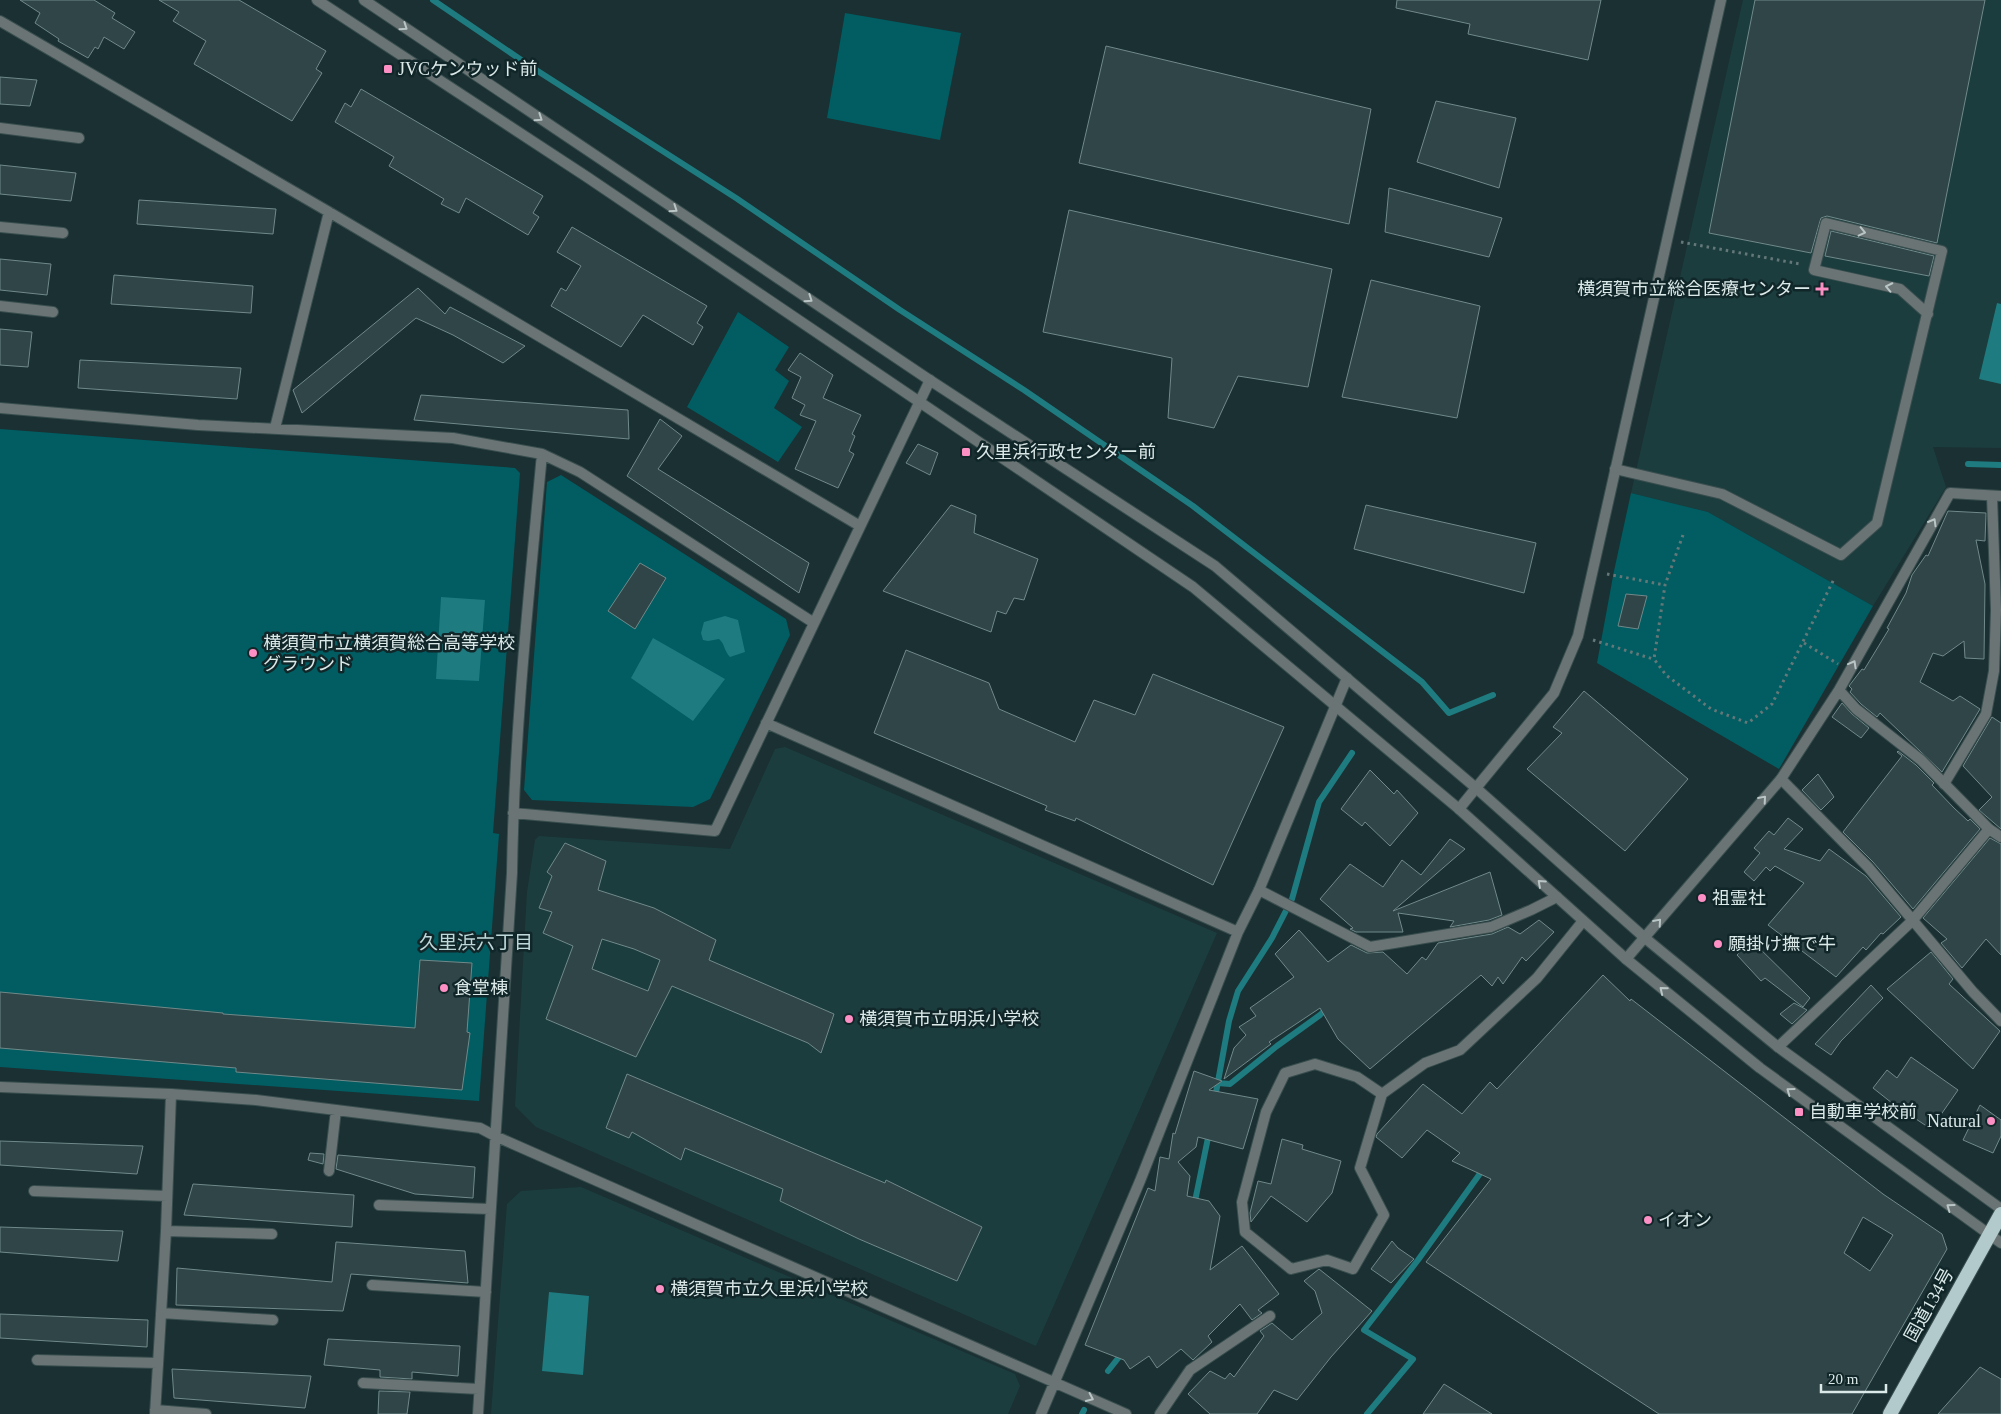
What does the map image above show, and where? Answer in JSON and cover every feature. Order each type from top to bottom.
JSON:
[{"type":"highway","name":"国道134号","points":[[1890,1414],[1995,1239],[2001,1214]]},
{"type":"street","points":[[317,0],[587,176],[1193,587],[1458,809],[1626,959],[1760,1068],[1995,1239]]},
{"type":"street","points":[[364,0],[930,380],[1215,566],[1476,788],[1645,938],[1778,1047],[2001,1209]]},
{"type":"street","points":[[1458,809],[1554,692],[1578,636],[1721,0]]},
{"type":"street","points":[[0,21],[329,212],[860,526]]},
{"type":"street","points":[[0,128],[79,138]]},
{"type":"street","points":[[274,428],[329,212]]},
{"type":"street","points":[[1615,469],[1722,494],[1841,555],[1877,523],[1928,314],[1942,251],[1826,223],[1814,270],[1900,289],[1928,314]]},
{"type":"street","points":[[0,227],[63,233]]},
{"type":"street","points":[[0,306],[53,312]]},
{"type":"street","points":[[513,813],[714,832],[930,380]]},
{"type":"street","points":[[0,408],[198,424],[453,438],[542,454],[580,472],[814,623]]},
{"type":"street","points":[[478,1414],[512,874],[513,813],[521,689],[542,454]]},
{"type":"street","points":[[1626,959],[1781,779],[1839,690],[1950,493],[1996,496],[1994,671],[1986,714],[1944,784]]},
{"type":"street","points":[[1041,1414],[1140,1181],[1238,932],[1259,890],[1347,678]]},
{"type":"street","points":[[1839,690],[1856,709],[1921,760],[1989,829],[2001,837]]},
{"type":"street","points":[[766,723],[1238,932]]},
{"type":"street","points":[[1781,779],[1868,867],[1973,992],[2001,1021]]},
{"type":"street","points":[[1778,1047],[1912,920],[1989,829]]},
{"type":"street","points":[[1259,890],[1370,947],[1491,927],[1557,897]]},
{"type":"street","points":[[1382,1094],[1357,1077],[1315,1064],[1284,1073],[1266,1112],[1242,1202],[1245,1232],[1291,1269],[1327,1260],[1353,1269],[1384,1215],[1360,1168],[1382,1094],[1425,1063],[1460,1050],[1537,978],[1583,921]]},
{"type":"street","points":[[0,1087],[171,1094],[256,1100],[480,1128],[1126,1414]]},
{"type":"street","points":[[171,1094],[166,1231],[155,1412],[206,1414]]},
{"type":"street","points":[[329,1171],[336,1110]]},
{"type":"street","points":[[34,1191],[167,1196]]},
{"type":"street","points":[[379,1205],[490,1208]]},
{"type":"street","points":[[166,1231],[272,1234]]},
{"type":"street","points":[[372,1285],[486,1292]]},
{"type":"street","points":[[161,1313],[273,1320]]},
{"type":"street","points":[[1160,1414],[1190,1370],[1270,1316]]},
{"type":"street","points":[[37,1360],[158,1363]]},
{"type":"street","points":[[363,1383],[479,1389]]},
{"type":"path","points":[[1667,240],[1803,264],[1804,258]]},
{"type":"path","points":[[1654,659],[1665,585],[1682,535]]},
{"type":"path","points":[[1592,571],[1665,585]]},
{"type":"path","points":[[1578,636],[1654,659],[1666,676],[1711,709],[1748,723],[1772,704],[1804,643],[1834,579]]},
{"type":"path","points":[[1804,643],[1849,671]]},
{"type":"shaded area","name":"横須賀市立総合医療センター","points":[[1743,0],[2001,0],[2001,448],[1933,447],[1946,487],[1873,606],[1708,512],[1631,493]]},
{"type":"shaded area","points":[[845,13],[961,33],[940,140],[827,118]]},
{"type":"shaded area","points":[[1997,303],[2001,304],[2001,384],[1979,379]]},
{"type":"shaded area","points":[[738,312],[789,347],[775,370],[789,381],[774,408],[802,427],[778,462],[687,407]]},
{"type":"shaded area","name":"横須賀市立横須賀総合高等学校 グラウンド","points":[[0,429],[515,468],[520,473],[493,833],[499,834],[479,1101],[0,1067]]},
{"type":"shaded area","points":[[561,475],[786,619],[790,635],[710,799],[693,807],[532,800],[524,790],[547,482]]},
{"type":"shaded area","points":[[1631,493],[1708,512],[1873,606],[1779,769],[1597,663]]},
{"type":"shaded area","points":[[441,597],[485,600],[479,681],[436,679]]},
{"type":"shaded area","points":[[725,616],[738,620],[745,652],[730,657],[719,639],[703,640],[701,633],[704,622]]},
{"type":"shaded area","points":[[653,638],[725,679],[693,721],[631,678]]},
{"type":"shaded area","name":"横須賀市立明浜小学校","points":[[785,747],[1217,933],[1036,1346],[536,1127],[515,1106],[527,892],[535,840],[539,836],[730,849],[775,749]]},
{"type":"shaded area","name":"横須賀市立久里浜小学校","points":[[581,1187],[1015,1374],[1020,1386],[1008,1414],[491,1414],[507,1204],[521,1191]]},
{"type":"shaded area","points":[[549,1292],[589,1296],[583,1375],[542,1371]]},
{"type":"building","points":[[20,0],[94,0],[115,13],[112,18],[135,32],[124,49],[104,37],[98,49],[95,47],[88,58],[58,41],[59,39],[35,23],[40,13]]},
{"type":"building","points":[[159,0],[239,0],[326,51],[316,69],[322,73],[292,121],[194,64],[206,41],[173,21],[179,12]]},
{"type":"building","points":[[1397,0],[1601,0],[1588,60],[1468,34],[1470,24],[1396,8]]},
{"type":"building","points":[[1755,0],[1985,0],[1937,243],[1827,216],[1821,218],[1811,253],[1709,233]]},
{"type":"building","points":[[1106,46],[1371,109],[1349,224],[1079,163]]},
{"type":"building","points":[[0,77],[37,80],[30,106],[0,104]]},
{"type":"building","points":[[361,89],[543,196],[533,213],[539,217],[528,235],[466,198],[459,213],[441,204],[444,199],[389,166],[394,157],[335,122],[345,103],[351,107]]},
{"type":"building","points":[[1436,101],[1516,118],[1499,188],[1417,162]]},
{"type":"building","points":[[0,165],[76,173],[71,201],[0,194]]},
{"type":"building","points":[[1389,188],[1502,218],[1489,257],[1385,232]]},
{"type":"building","points":[[139,200],[276,209],[273,234],[137,224]]},
{"type":"building","points":[[1069,210],[1332,269],[1308,387],[1238,376],[1214,428],[1168,418],[1172,358],[1043,332]]},
{"type":"building","points":[[572,227],[707,306],[697,323],[703,327],[693,345],[643,315],[621,347],[551,306],[561,288],[566,291],[581,266],[557,252]]},
{"type":"building","points":[[1831,231],[1934,256],[1929,276],[1825,256]]},
{"type":"building","points":[[0,259],[51,264],[47,295],[0,290]]},
{"type":"building","points":[[114,275],[253,286],[251,313],[111,304]]},
{"type":"building","points":[[1371,280],[1480,306],[1457,418],[1342,397]]},
{"type":"building","points":[[418,288],[445,314],[450,307],[525,346],[503,363],[453,335],[416,318],[302,413],[293,390]]},
{"type":"building","points":[[0,329],[32,332],[28,367],[0,365]]},
{"type":"building","points":[[800,353],[833,375],[823,398],[861,415],[852,434],[855,436],[849,451],[854,454],[838,488],[795,469],[816,421],[800,415],[805,405],[792,398],[801,377],[788,370]]},
{"type":"building","points":[[80,360],[241,368],[237,399],[78,388]]},
{"type":"building","points":[[421,395],[628,410],[629,439],[414,420]]},
{"type":"building","points":[[660,419],[682,436],[658,469],[809,563],[799,593],[627,476]]},
{"type":"building","points":[[918,444],[938,453],[930,475],[906,463]]},
{"type":"building","points":[[951,505],[976,515],[974,533],[1038,559],[1024,600],[1014,598],[1006,614],[997,611],[991,632],[883,591]]},
{"type":"building","points":[[1366,505],[1536,543],[1524,593],[1354,549]]},
{"type":"building","points":[[1948,511],[1986,513],[1985,541],[1976,540],[1985,584],[1984,659],[1965,658],[1964,641],[1943,656],[1933,653],[1920,682],[1953,701],[1960,696],[1980,709],[1942,772],[1880,713],[1877,717],[1861,704],[1850,692],[1852,689],[1849,686],[1862,669],[1864,670],[1889,629],[1887,628],[1906,593],[1912,575],[1926,555],[1928,556]]},
{"type":"building","points":[[640,563],[666,578],[635,629],[608,611]]},
{"type":"building","points":[[1626,594],[1647,596],[1638,629],[1618,626]]},
{"type":"building","points":[[906,650],[989,683],[999,709],[1075,742],[1094,700],[1135,715],[1153,674],[1284,727],[1213,885],[1076,818],[1075,821],[1045,810],[1047,806],[874,733]]},
{"type":"building","points":[[1584,691],[1688,779],[1625,851],[1527,769],[1562,733],[1553,727]]},
{"type":"building","points":[[1842,703],[1869,728],[1861,738],[1832,717]]},
{"type":"building","points":[[1992,717],[2001,723],[2001,829],[1979,810],[1992,797],[1963,766]]},
{"type":"building","points":[[1898,751],[1934,783],[1932,785],[1954,808],[1980,829],[1913,909],[1873,862],[1843,832],[1902,756]]},
{"type":"building","points":[[1370,770],[1394,794],[1397,790],[1418,813],[1390,846],[1365,822],[1362,826],[1341,809]]},
{"type":"building","points":[[1818,774],[1834,797],[1821,810],[1802,790]]},
{"type":"building","points":[[1788,818],[1803,829],[1784,849],[1820,861],[1829,849],[1866,876],[1901,917],[1883,934],[1881,933],[1866,950],[1863,947],[1836,977],[1768,925],[1804,883],[1775,866],[1770,871],[1766,867],[1754,881],[1744,872],[1760,853],[1754,848],[1769,831],[1774,835]]},
{"type":"building","points":[[1990,838],[2001,844],[2001,955],[1986,939],[1962,968],[1941,943],[1947,939],[1923,918]]},
{"type":"building","points":[[1450,839],[1465,849],[1393,911],[1490,872],[1502,915],[1489,920],[1450,927],[1454,921],[1398,913],[1403,932],[1356,932],[1350,929],[1353,928],[1320,899],[1350,864],[1383,887],[1402,860],[1421,875]]},
{"type":"building","points":[[565,843],[606,861],[598,890],[654,908],[716,940],[709,960],[834,1014],[821,1053],[808,1043],[672,986],[636,1057],[546,1019],[573,946],[543,933],[552,912],[539,908],[552,876],[547,872]],"holes":[[[602,939],[660,960],[648,991],[592,969]]]},
{"type":"building","points":[[1539,920],[1554,932],[1526,961],[1522,957],[1503,984],[1498,977],[1492,986],[1481,975],[1370,1069],[1338,1039],[1320,1008],[1269,1042],[1271,1044],[1224,1079],[1234,1048],[1246,1035],[1239,1027],[1256,1016],[1250,1008],[1294,977],[1275,954],[1299,930],[1328,962],[1351,945],[1367,953],[1383,952],[1407,974],[1422,957],[1426,960],[1438,943],[1492,934],[1508,927],[1520,934]]},
{"type":"building","points":[[1751,940],[1810,998],[1803,1007],[1765,978],[1761,981],[1737,955]]},
{"type":"building","points":[[1931,952],[1953,979],[1949,984],[2000,1031],[1973,1069],[1887,989]]},
{"type":"building","points":[[420,960],[472,963],[467,1032],[470,1033],[462,1090],[236,1072],[236,1068],[0,1048],[0,992],[223,1014],[415,1028]]},
{"type":"building","points":[[1603,975],[1630,1001],[1631,999],[1883,1194],[1942,1234],[1947,1249],[1852,1414],[1659,1414],[1426,1262],[1491,1179],[1452,1161],[1460,1153],[1427,1130],[1402,1158],[1376,1137],[1377,1134],[1423,1084],[1462,1114],[1490,1082],[1497,1089]],"holes":[[[1863,1217],[1893,1235],[1870,1271],[1844,1253]]]},
{"type":"building","points":[[1871,985],[1883,998],[1841,1041],[1831,1055],[1815,1044]]},
{"type":"building","points":[[1794,1003],[1807,1010],[1792,1024],[1780,1014]]},
{"type":"building","points":[[1911,1057],[1958,1090],[1931,1129],[1873,1088],[1887,1070],[1897,1078]]},
{"type":"building","points":[[1194,1071],[1222,1081],[1209,1090],[1258,1099],[1243,1149],[1198,1137],[1196,1147],[1178,1162],[1190,1176],[1187,1196],[1209,1201],[1220,1216],[1210,1270],[1242,1246],[1279,1294],[1258,1310],[1262,1313],[1252,1320],[1240,1304],[1208,1336],[1212,1342],[1193,1360],[1181,1349],[1157,1368],[1149,1356],[1130,1369],[1124,1360],[1085,1345],[1148,1188],[1155,1191],[1160,1157],[1169,1159],[1173,1133],[1175,1134]]},
{"type":"building","points":[[627,1074],[885,1183],[886,1180],[982,1227],[957,1281],[859,1239],[780,1201],[783,1189],[685,1148],[681,1160],[632,1132],[629,1138],[606,1128]]},
{"type":"building","points":[[1980,1105],[2001,1120],[2001,1136],[1993,1153],[1963,1140]]},
{"type":"building","points":[[1282,1139],[1303,1145],[1302,1149],[1341,1161],[1332,1193],[1307,1222],[1271,1196],[1251,1222],[1250,1213],[1258,1181],[1271,1184]]},
{"type":"building","points":[[0,1141],[143,1146],[137,1174],[0,1165]]},
{"type":"building","points":[[310,1153],[324,1154],[323,1164],[308,1160]]},
{"type":"building","points":[[338,1155],[475,1167],[473,1198],[415,1194],[336,1169]]},
{"type":"building","points":[[193,1184],[354,1195],[352,1227],[184,1215]]},
{"type":"building","points":[[0,1227],[123,1231],[118,1261],[0,1252]]},
{"type":"building","points":[[1392,1241],[1398,1248],[1414,1259],[1391,1283],[1371,1269]]},
{"type":"building","points":[[336,1242],[465,1251],[468,1283],[351,1274],[343,1311],[176,1305],[177,1268],[332,1282]]},
{"type":"building","points":[[1319,1269],[1372,1311],[1331,1357],[1297,1400],[1274,1390],[1257,1414],[1210,1414],[1188,1394],[1210,1371],[1225,1379],[1230,1373],[1234,1377],[1264,1336],[1260,1331],[1272,1323],[1292,1340],[1322,1313],[1315,1291],[1304,1281]]},
{"type":"building","points":[[0,1314],[148,1320],[147,1347],[0,1338]]},
{"type":"building","points":[[328,1339],[460,1346],[458,1376],[412,1372],[412,1379],[380,1377],[380,1370],[324,1365]]},
{"type":"building","points":[[1980,1367],[2001,1379],[2001,1414],[1938,1414]]},
{"type":"building","points":[[172,1369],[311,1376],[305,1408],[174,1398]]},
{"type":"building","points":[[1444,1384],[1492,1414],[1423,1414]]},
{"type":"building","points":[[379,1391],[410,1392],[407,1414],[378,1414]]},
{"type":"waterway","points":[[433,0],[533,68],[736,198],[900,310],[1024,390],[1193,506],[1422,682],[1449,713],[1493,695]]},
{"type":"waterway","points":[[1968,464],[2001,465]]},
{"type":"waterway","points":[[1215,1098],[1229,1021],[1238,991],[1272,938],[1292,899],[1319,802],[1352,753]]},
{"type":"waterway","points":[[1218,1083],[1230,1084],[1328,1007]]},
{"type":"waterway","points":[[1194,1206],[1209,1133]]},
{"type":"waterway","points":[[1367,1414],[1413,1359],[1364,1330],[1418,1260],[1484,1168]]},
{"type":"waterway","points":[[1108,1371],[1123,1352]]},
{"type":"waterway","points":[[1082,1414],[1084,1410]]},
{"type":"place","name":"JVCケンウッド前","points":[[388,69]]},
{"type":"place","name":"横須賀市立総合医療センター","points":[[1822,289]]},
{"type":"place","name":"久里浜行政センター前","points":[[966,452]]},
{"type":"place","name":"横須賀市立横須賀総合高等学校 グラウンド","points":[[253,653]]},
{"type":"place","name":"祖霊社","points":[[1702,898]]},
{"type":"place","name":"願掛け撫で牛","points":[[1718,944]]},
{"type":"place","name":"食堂棟","points":[[444,988]]},
{"type":"place","name":"横須賀市立明浜小学校","points":[[849,1019]]},
{"type":"place","name":"自動車学校前","points":[[1799,1112]]},
{"type":"place","name":"Natural","points":[[1991,1121]]},
{"type":"place","name":"イオン","points":[[1648,1220]]},
{"type":"place","name":"横須賀市立久里浜小学校","points":[[660,1289]]},
{"type":"district","name":"久里浜六丁目","points":[[476,942]]}]
